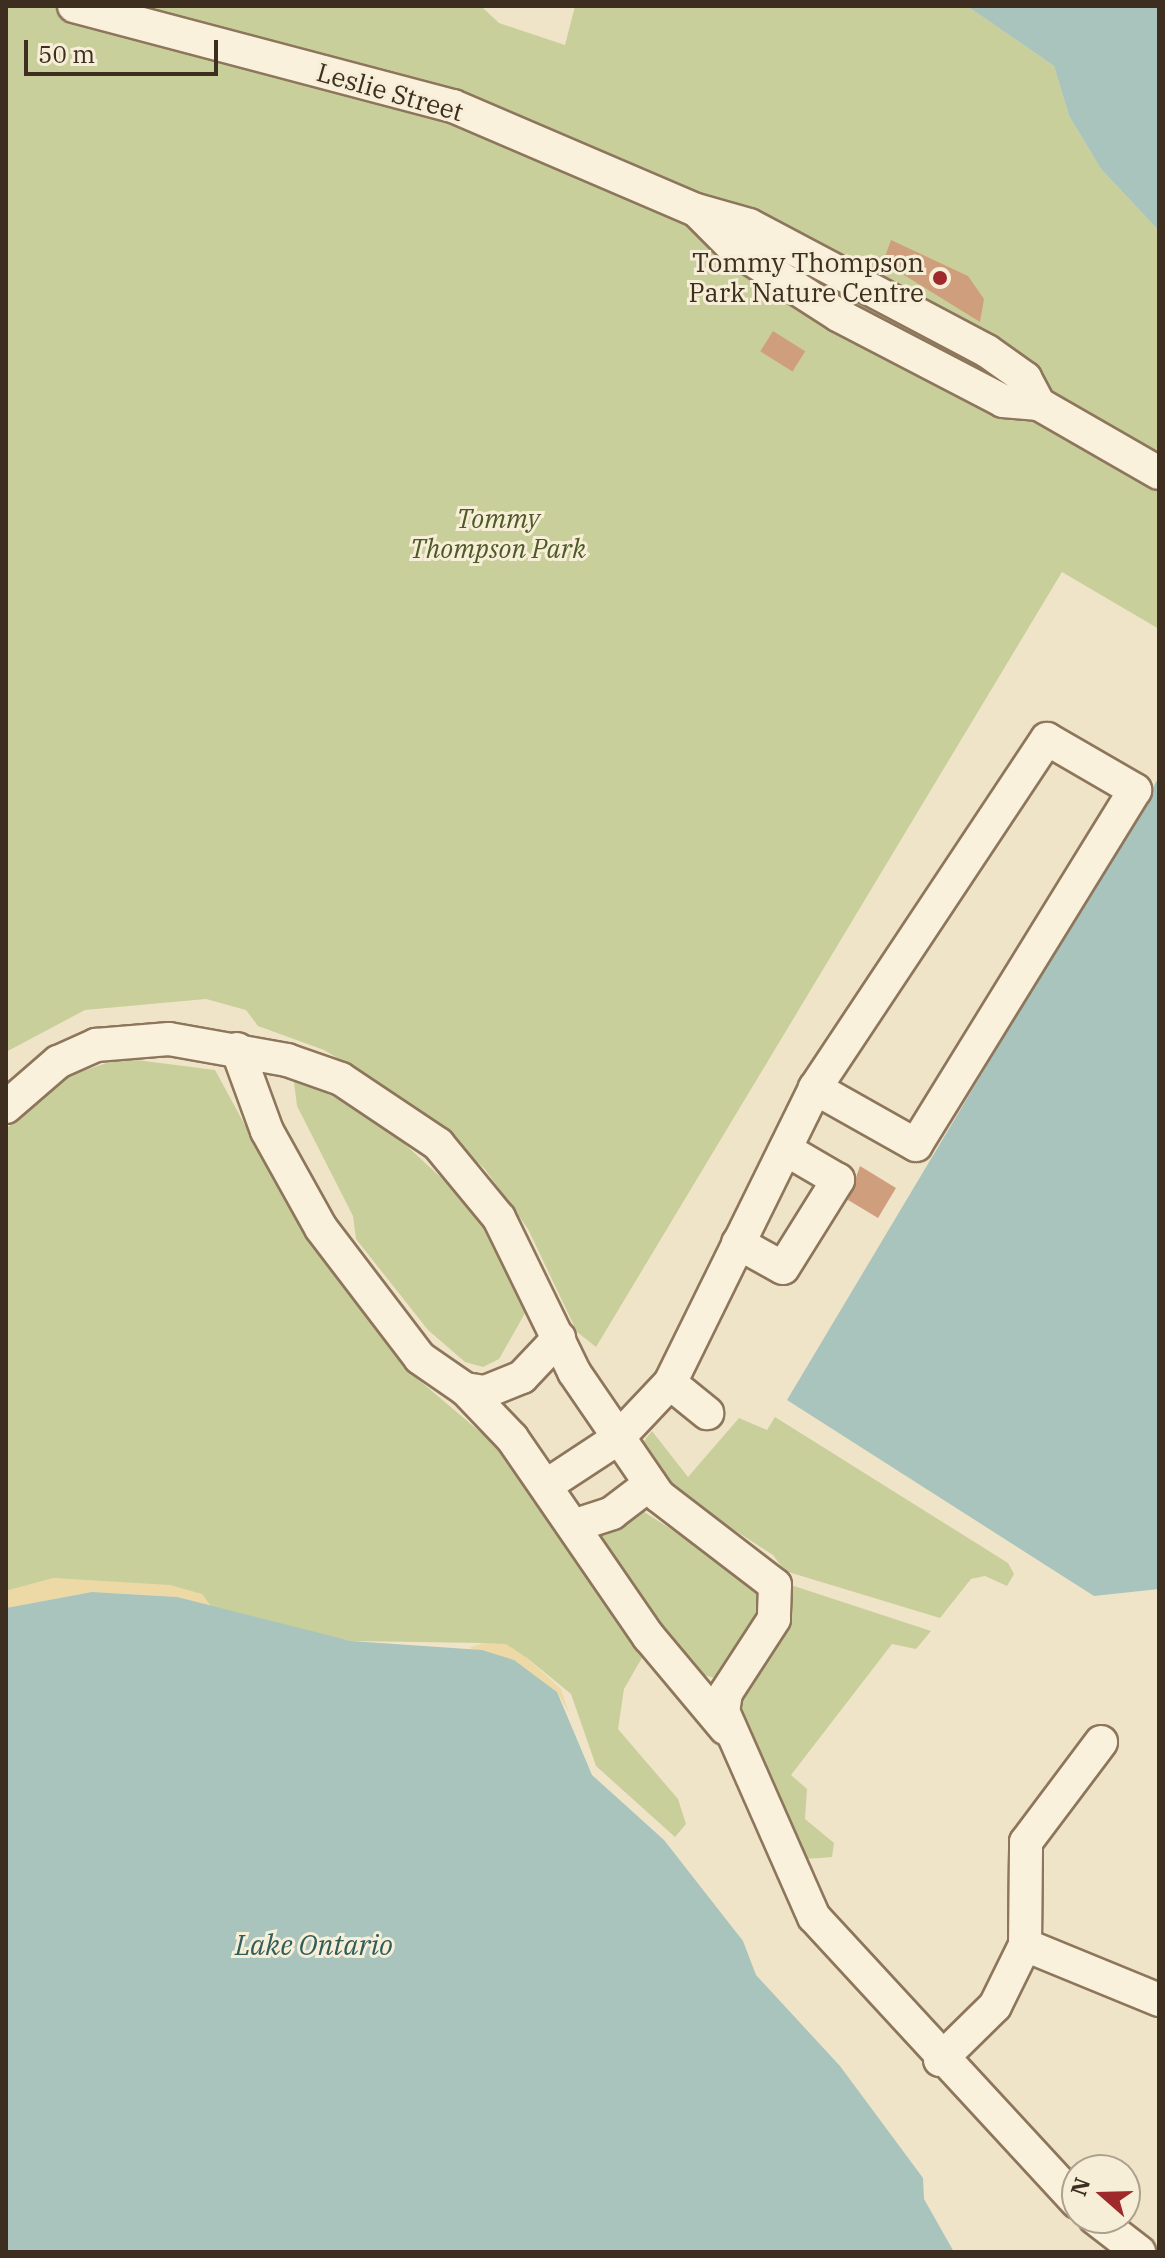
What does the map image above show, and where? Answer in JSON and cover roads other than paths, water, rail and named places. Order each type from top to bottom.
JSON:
[{"type":"street","name":"Leslie Street","points":[[74,6],[453,106],[696,210],[734,248],[838,315],[1003,401],[1039,404],[1159,473]]},
{"type":"street","points":[[547,1485],[617,1439],[670,1383],[815,1088],[1047,739],[1135,790],[916,1145],[815,1088]]},
{"type":"street","points":[[6,1107],[58,1062],[96,1045],[169,1039],[237,1049],[341,1079],[438,1144],[499,1218],[559,1338],[617,1439],[650,1484],[684,1520],[769,1575],[779,1596],[774,1619],[726,1693],[725,1728]]},
{"type":"street","points":[[237,1049],[267,1131],[321,1228],[420,1358],[465,1389],[547,1485],[649,1637],[725,1728],[814,1917],[940,2060],[1061,2185]]},
{"type":"street","points":[[738,1243],[783,1268],[838,1180],[785,1149]]},
{"type":"street","points":[[465,1389],[505,1388],[559,1338]]},
{"type":"street","points":[[670,1383],[707,1413]]},
{"type":"street","points":[[576,1525],[612,1513],[650,1484]]},
{"type":"street","points":[[940,2060],[995,2006],[1025,1945],[1026,1842],[1101,1742]]},
{"type":"street","points":[[1025,1945],[1159,2000]]},
{"type":"street","points":[[1116,2234],[1139,2252]]},
{"type":"water","points":[[967,6],[1159,6],[1159,231],[1101,169],[1069,116],[1054,66]]},
{"type":"water","points":[[1159,777],[1159,1589],[1094,1596],[787,1400]]},
{"type":"water","name":"Lake Ontario","points":[[92,1592],[177,1597],[351,1641],[482,1650],[514,1660],[557,1692],[592,1775],[664,1840],[743,1941],[756,1975],[840,2066],[923,2178],[924,2199],[954,2252],[6,2252],[6,1608]]},
{"type":"place","name":"Tommy Thompson Park Nature Centre","points":[[940,278]]},
{"type":"park label","name":"Tommy Thompson Park","points":[[498,534]]}]
